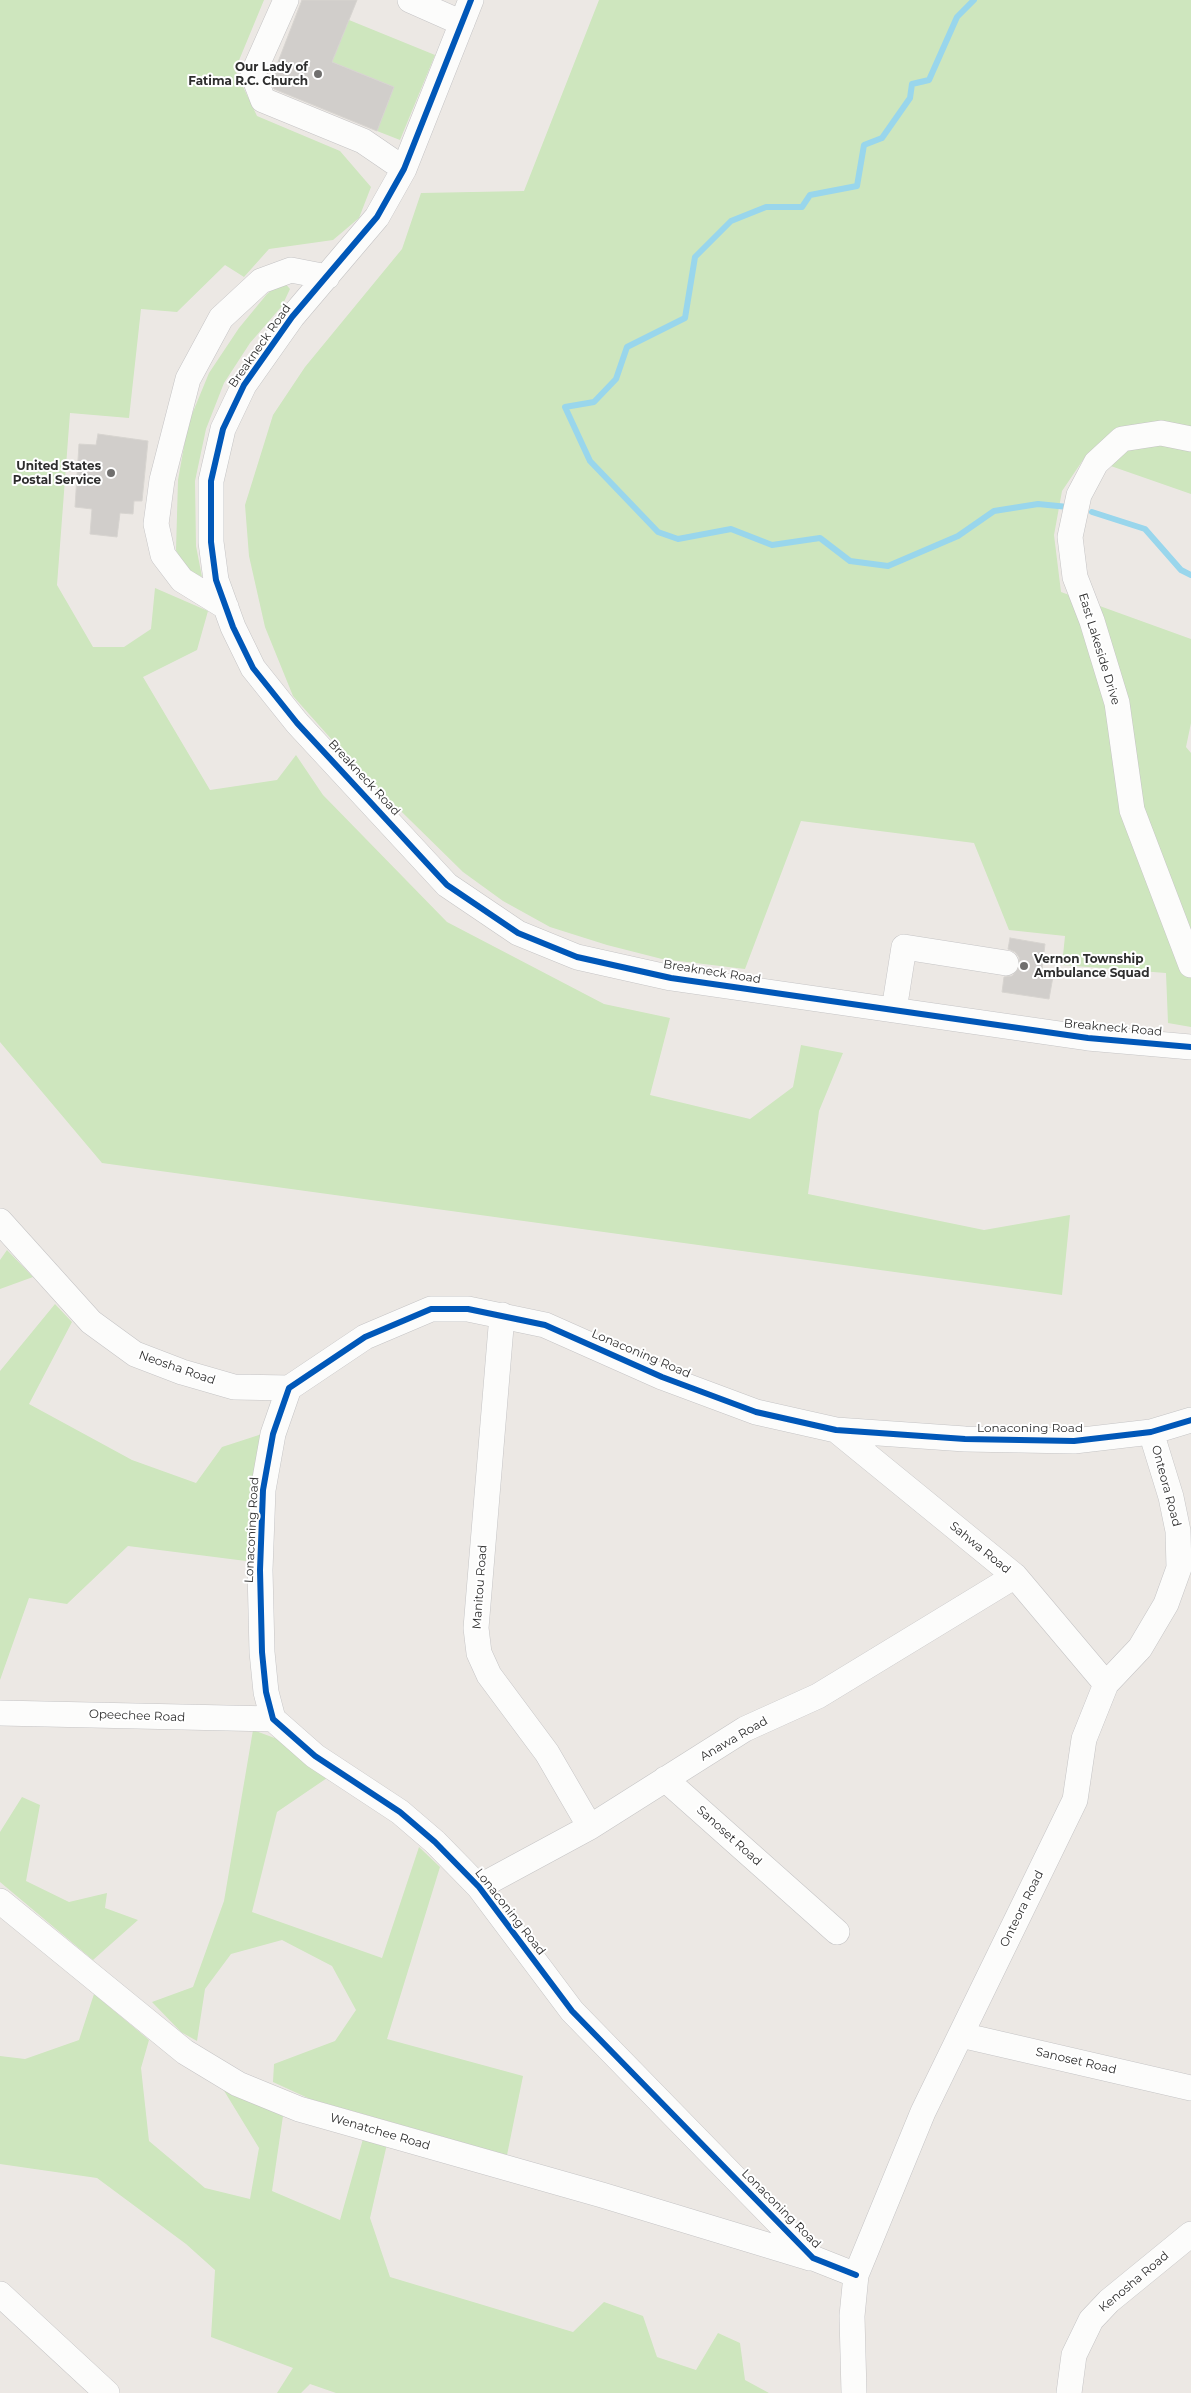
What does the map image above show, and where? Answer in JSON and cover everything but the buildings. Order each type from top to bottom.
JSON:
[{"type":"street","points":[[286,0],[253,74],[263,100],[363,141],[404,169]]},
{"type":"street","points":[[410,0],[467,11]]},
{"type":"street","name":"Breakneck Road","points":[[467,11],[404,169],[377,217],[292,317],[244,385],[223,430],[211,481],[211,542],[216,580],[233,627],[253,668],[297,723],[447,885],[518,932],[577,957],[671,978],[1088,1038],[1191,1047]]},
{"type":"street","points":[[226,606],[182,580],[163,555],[156,524],[162,480],[188,379],[221,318],[261,281],[291,270],[327,277]]},
{"type":"street","name":"East Lakeside Drive","points":[[1191,439],[1161,433],[1122,439],[1096,463],[1079,495],[1070,536],[1075,577],[1092,621],[1116,703],[1132,810],[1184,928],[1191,965]]},
{"type":"street","points":[[894,1010],[904,947],[1006,963]]},
{"type":"street","name":"Neosha Road","points":[[0,1221],[91,1322],[135,1354],[182,1372],[234,1387],[289,1388]]},
{"type":"street","name":"Lonaconing Road","points":[[856,2275],[813,2258],[572,2011],[479,1887],[435,1842],[400,1812],[315,1756],[273,1719],[266,1692],[262,1652],[260,1570],[263,1490],[273,1434],[289,1388],[365,1337],[431,1309],[468,1308],[545,1325],[662,1377],[756,1412],[836,1430],[965,1438],[1074,1441],[1151,1432],[1191,1420]]},
{"type":"street","name":"Manitou Road","points":[[502,1315],[476,1628],[478,1653],[489,1675],[547,1754],[590,1827]]},
{"type":"street","name":"Sahwa Road","points":[[836,1430],[1014,1576],[1106,1684]]},
{"type":"street","name":"Onteora Road","points":[[854,2393],[852,2316],[856,2275],[923,2112],[1075,1800],[1084,1739],[1106,1684],[1140,1648],[1166,1604],[1179,1568],[1176,1523],[1151,1432]]},
{"type":"street","name":"Anawa Road","points":[[479,1887],[590,1827],[746,1729],[818,1696],[1014,1576]]},
{"type":"street","name":"Opeechee Road","points":[[0,1713],[273,1719]]},
{"type":"street","name":"Sanoset Road","points":[[665,1780],[837,1932]]},
{"type":"street","name":"Wenatchee Road","points":[[0,1901],[185,2052],[238,2084],[317,2114],[602,2195],[813,2258]]},
{"type":"street","name":"Sanoset Road","points":[[961,2034],[1191,2088]]},
{"type":"street","name":"Kenosha Road","points":[[1069,2393],[1074,2355],[1091,2320],[1109,2301],[1191,2234]]},
{"type":"street","points":[[0,2294],[107,2393]]},
{"type":"green space","points":[[0,0],[264,0],[235,70],[257,116],[340,151],[371,187],[359,218],[333,240],[269,249],[244,277],[225,265],[177,312],[141,309],[129,418],[70,413],[57,585],[93,647],[124,647],[151,629],[155,588],[208,611],[197,650],[143,677],[210,790],[277,780],[296,755],[323,795],[447,922],[604,1004],[670,1018],[650,1095],[750,1119],[793,1087],[801,1045],[843,1053],[819,1111],[808,1194],[984,1230],[1070,1215],[1062,1295],[102,1163],[0,1042]]},
{"type":"green space","points":[[599,0],[1191,0],[1191,494],[1085,457],[1062,491],[1054,535],[1061,592],[1191,639],[1191,723],[1186,747],[1191,753],[1191,1027],[1168,1023],[1166,973],[1062,965],[1065,936],[1009,930],[974,843],[801,821],[745,969],[662,959],[607,945],[550,927],[503,901],[463,872],[357,768],[293,696],[265,627],[249,556],[245,505],[273,415],[305,367],[402,249],[421,193],[524,191]]},
{"type":"green space","points":[[349,20],[435,55],[400,140],[377,131],[394,87],[332,62]]},
{"type":"green space","points":[[283,281],[290,289],[282,306],[250,343],[224,383],[206,429],[195,481],[196,546],[202,577],[185,568],[176,550],[178,480],[188,424],[209,373],[239,328],[267,294]]},
{"type":"green space","points":[[7,1250],[33,1277],[0,1289],[0,1260]]},
{"type":"green space","points":[[55,1304],[72,1322],[29,1404],[132,1460],[196,1483],[222,1447],[262,1434],[250,1500],[246,1561],[128,1546],[67,1604],[29,1598],[0,1680],[0,1371]]},
{"type":"green space","points":[[253,1730],[280,1740],[327,1778],[277,1812],[252,1912],[382,1958],[419,1847],[440,1867],[387,2039],[523,2076],[507,2155],[310,2099],[273,2082],[274,2064],[335,2041],[356,2010],[332,1966],[282,1940],[231,1954],[205,1989],[197,2041],[181,2032],[152,2002],[193,1987],[224,1901]]},
{"type":"green space","points":[[22,1797],[40,1805],[26,1881],[69,1902],[107,1893],[105,1908],[138,1920],[93,1960],[0,1882],[0,1832]]},
{"type":"green space","points":[[94,1994],[149,2040],[141,2068],[149,2141],[205,2188],[250,2199],[259,2148],[223,2089],[283,2116],[272,2191],[340,2220],[363,2139],[387,2144],[370,2218],[390,2277],[573,2332],[604,2302],[643,2316],[657,2357],[696,2370],[718,2333],[740,2343],[745,2380],[769,2393],[336,2393],[310,2384],[301,2393],[277,2393],[293,2368],[211,2337],[215,2270],[186,2244],[97,2178],[0,2164],[0,2056],[25,2059],[79,2040]]},
{"type":"waterway","points":[[974,0],[957,17],[929,80],[912,84],[910,98],[882,138],[864,145],[857,186],[810,195],[802,207],[766,207],[731,221],[695,257],[685,318],[627,347],[616,379],[594,402],[565,407],[590,461],[658,532],[678,539],[731,529],[772,545],[820,538],[850,561],[888,566],[958,536],[994,511],[1038,504],[1068,507]]},
{"type":"waterway","points":[[1092,512],[1145,529],[1181,570],[1191,575]]},
{"type":"cycle path","points":[[471,0],[404,169],[377,217],[292,317],[244,385],[223,429],[211,481],[211,542],[216,580],[233,627],[253,668],[297,723],[447,885],[518,933],[577,957],[671,978],[1088,1038],[1191,1047]]},
{"type":"cycle path","points":[[856,2275],[813,2258],[572,2011],[479,1887],[435,1842],[400,1812],[315,1756],[273,1719],[266,1692],[262,1652],[260,1570],[263,1490],[273,1434],[289,1388],[365,1337],[431,1309],[468,1309],[545,1325],[662,1377],[756,1412],[836,1430],[965,1439],[1074,1441],[1151,1432],[1191,1420]]},
{"type":"place","name":"Our Lady of Fatima R.C. Church","points":[[318,74]]},
{"type":"place","name":"United States Postal Service","points":[[111,473]]},
{"type":"place","name":"Vernon Township Ambulance Squad","points":[[1024,966]]}]
